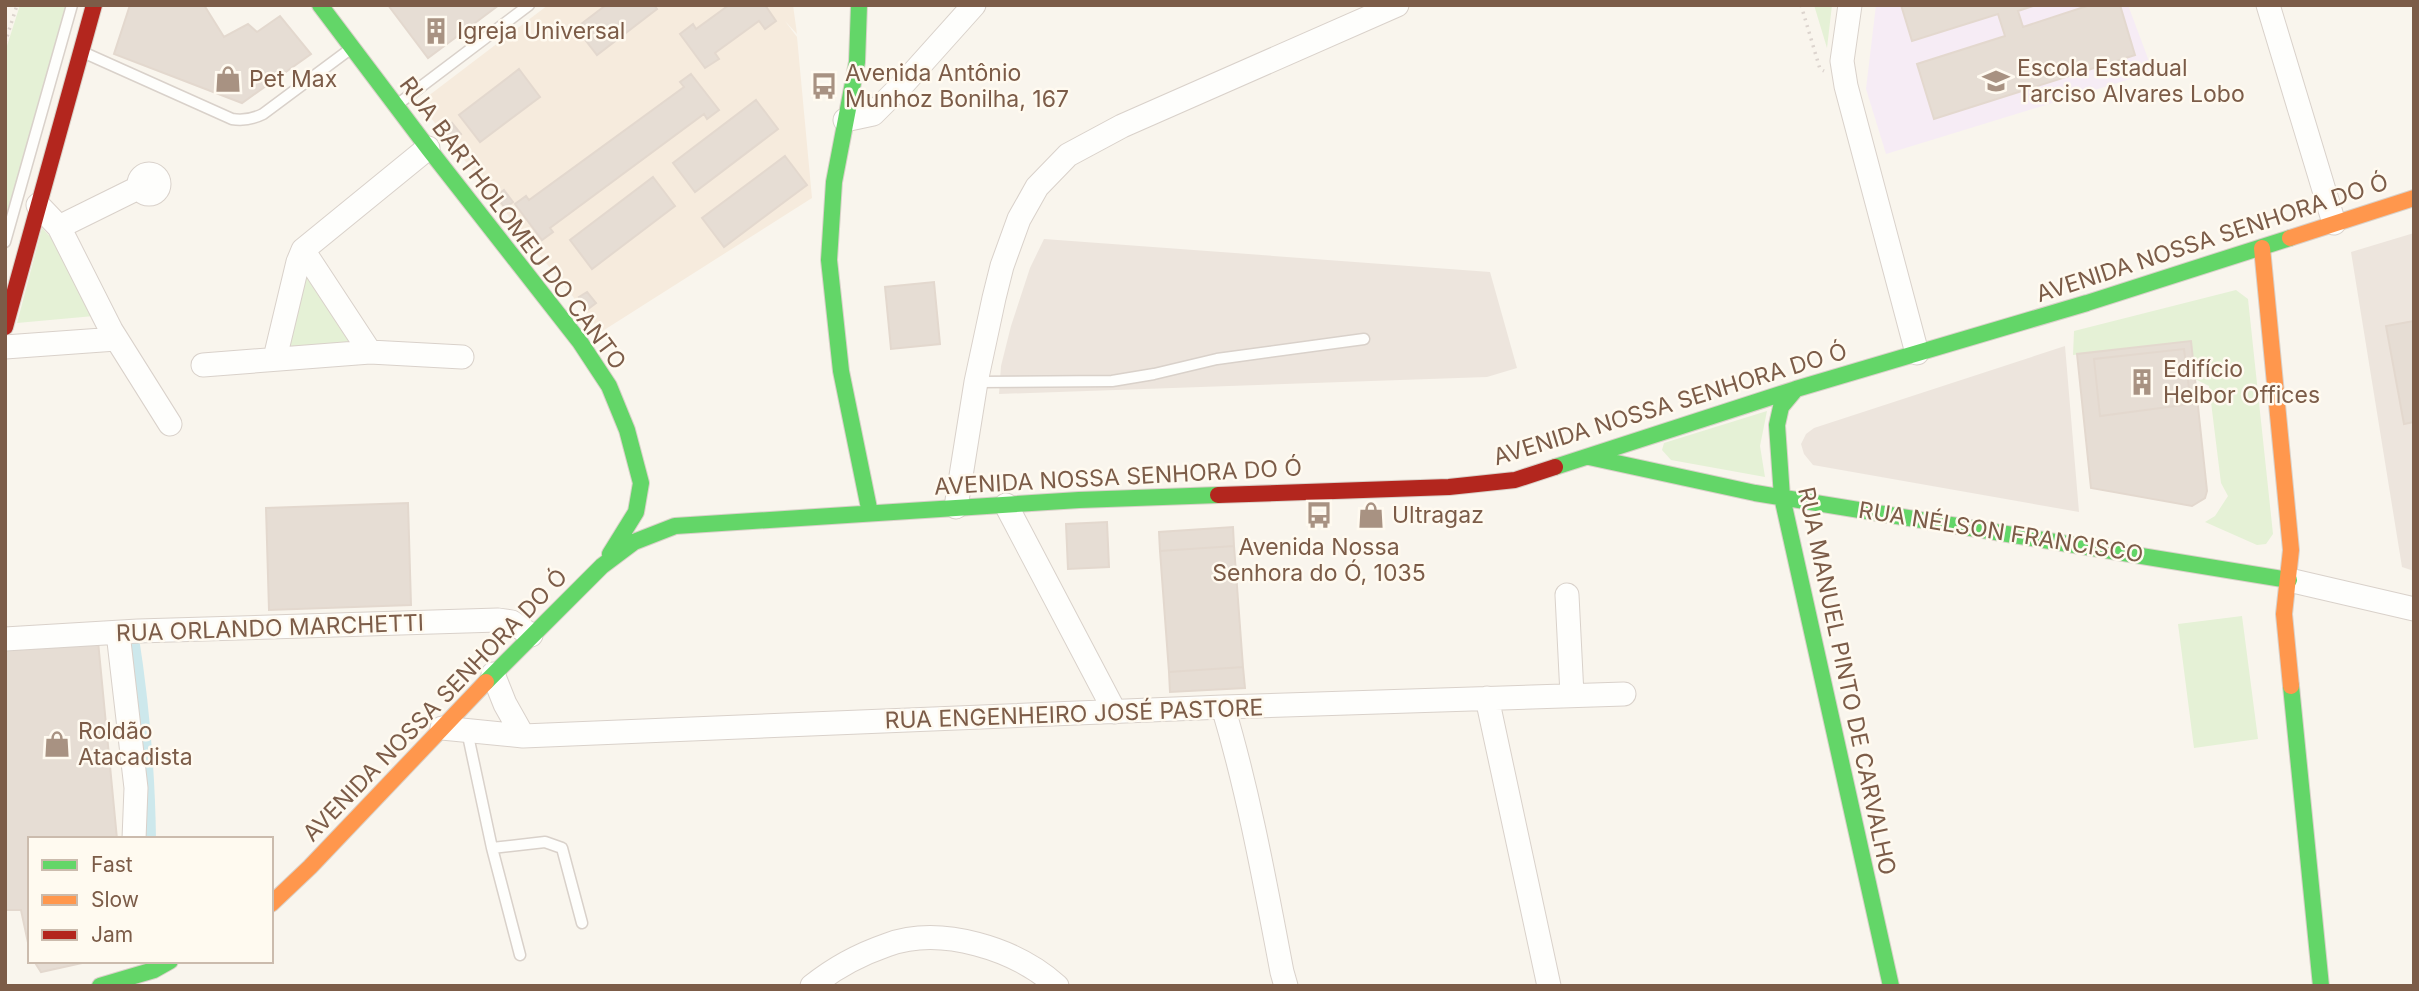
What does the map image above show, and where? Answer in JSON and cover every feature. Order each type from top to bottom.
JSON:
[{"type":"main road","points":[[5,327],[94,5]]},
{"type":"main road","name":"RUA BARTHOLOMEU DO CANTO","points":[[320,5],[580,342],[609,386],[627,430],[641,483]]},
{"type":"main road","points":[[859,5],[857,62],[834,182],[829,260],[841,371],[870,513]]},
{"type":"main road","name":"AVENIDA NOSSA SENHORA DO Ó","points":[[273,902],[310,867],[531,635],[602,566],[634,542],[674,526],[956,507],[1449,487],[1515,480],[1796,389],[2262,248],[2414,198]]},
{"type":"main road","points":[[2262,248],[2291,550],[2284,614],[2320,986]]},
{"type":"main road","name":"RUA MANUEL PINTO DE CARVALHO","points":[[1796,389],[1781,407],[1777,425],[1782,497],[1891,986]]},
{"type":"main road","name":"RUA NÉLSON FRANCISCO","points":[[1587,456],[1782,497],[2289,580]]},
{"type":"main road","name":"AVENIDA NOSSA SENHORA DO Ó","points":[[641,483],[662,505],[705,523]]},
{"type":"main road","name":"AVENIDA NOSSA SENHORA DO Ó","points":[[602,566],[636,512],[641,483]]},
{"type":"main road","points":[[100,986],[133,969],[161,963]]},
{"type":"street","points":[[845,120],[873,114],[974,5]]},
{"type":"street","points":[[956,507],[976,382],[1000,276],[1019,219],[1037,187],[1068,155],[1122,126],[1397,5]]},
{"type":"street","points":[[1850,5],[1842,61],[1846,86],[1917,353]]},
{"type":"street","points":[[2268,5],[2333,223]]},
{"type":"street","points":[[275,358],[303,250],[428,148]]},
{"type":"street","points":[[59,227],[140,187]]},
{"type":"street","points":[[38,205],[59,227],[114,334],[170,424]]},
{"type":"street","points":[[303,250],[370,352]]},
{"type":"street","points":[[5,347],[114,334]]},
{"type":"street","points":[[202,365],[370,352],[462,357]]},
{"type":"street","points":[[1006,505],[1115,712]]},
{"type":"street","name":"RUA NÉLSON FRANCISCO","points":[[2289,580],[2414,609]]},
{"type":"street","points":[[1567,595],[1572,695]]},
{"type":"street","name":"RUA ORLANDO MARCHETTI","points":[[5,639],[498,620],[512,622],[531,635]]},
{"type":"street","points":[[118,633],[136,788],[134,837]]},
{"type":"street","points":[[493,674],[505,704],[523,736]]},
{"type":"street","name":"RUA ENGENHEIRO JOSÉ PASTORE","points":[[442,727],[523,736],[1223,707],[1625,694]]},
{"type":"street","points":[[1487,698],[1549,986]]},
{"type":"street","points":[[1223,707],[1259,850],[1279,981]]},
{"type":"street","points":[[812,986],[828,974],[888,944],[931,937],[978,943],[1020,960],[1057,986]]},
{"type":"lane","points":[[5,242],[72,5]]},
{"type":"lane","points":[[396,106],[529,5]]},
{"type":"lane","points":[[81,51],[232,119],[240,120],[263,114],[352,48]]},
{"type":"lane","points":[[976,382],[1112,381],[1217,359],[1364,339]]},
{"type":"lane","points":[[467,731],[492,848],[520,955]]},
{"type":"lane","points":[[492,848],[545,842],[562,848],[582,923]]},
{"type":"path","points":[[5,43],[17,5]]},
{"type":"path","points":[[1801,5],[1820,69],[1846,86]]},
{"type":"shaded area","points":[[548,5],[793,5],[797,34],[785,21],[797,37],[812,198],[601,332],[419,103]]},
{"type":"shaded area","name":"Escola Estadual Tarciso Alvares Lobo","points":[[1876,5],[2128,5],[2153,72],[1886,154],[1866,89]]},
{"type":"shaded area","points":[[2414,233],[2414,571],[2402,567],[2351,252]]},
{"type":"shaded area","points":[[1044,239],[1490,272],[1517,368],[1487,377],[999,394],[1001,366],[1011,326],[1030,268]]},
{"type":"shaded area","points":[[2065,346],[2079,512],[1813,465],[1804,454],[1801,444],[1806,434],[1814,428]]},
{"type":"green space","points":[[20,5],[68,5],[5,223],[5,52]]},
{"type":"green space","points":[[1814,5],[1832,5],[1827,48]]},
{"type":"green space","points":[[42,228],[57,244],[94,316],[17,323]]},
{"type":"green space","points":[[307,269],[357,346],[286,350]]},
{"type":"green space","points":[[2236,290],[2248,299],[2273,534],[2266,544],[2257,545],[2205,522],[2215,516],[2228,496],[2221,483],[2209,386],[2195,379],[2191,341],[2073,355],[2074,331]]},
{"type":"green space","points":[[1767,411],[1760,446],[1765,477],[1671,460],[1662,450],[1664,443]]},
{"type":"green space","points":[[2242,616],[2258,739],[2194,748],[2178,624]]},
{"type":"water","points":[[138,631],[151,735],[156,837],[143,837],[125,633]]},
{"type":"building","name":"Pet Max","points":[[130,5],[204,5],[224,37],[248,24],[257,32],[280,16],[311,54],[242,103],[114,54]]},
{"type":"building","name":"Igreja Universal","points":[[388,5],[499,5],[428,58]]},
{"type":"building","points":[[606,5],[654,5],[657,9],[597,55],[576,28]]},
{"type":"building","points":[[729,5],[765,5],[776,21],[765,29],[759,21],[715,53],[719,59],[705,68],[680,34],[693,24],[696,29]]},
{"type":"building","points":[[1901,5],[2036,5],[2018,11],[2023,27],[2090,5],[2120,5],[2135,55],[1934,119],[1917,64],[2005,36],[1998,14],[1912,41]]},
{"type":"building","points":[[519,69],[540,97],[480,142],[459,115]]},
{"type":"building","points":[[691,74],[719,110],[707,119],[704,114],[550,228],[553,232],[542,240],[515,204],[526,196],[529,200],[684,87],[680,82]]},
{"type":"building","points":[[756,100],[778,129],[695,192],[673,163]]},
{"type":"building","points":[[452,123],[461,134],[453,140],[444,129]]},
{"type":"building","points":[[785,156],[807,185],[724,247],[702,218]]},
{"type":"building","points":[[653,177],[675,206],[592,269],[570,240]]},
{"type":"building","points":[[504,190],[513,202],[505,208],[496,196]]},
{"type":"building","points":[[934,282],[940,344],[891,349],[885,287]]},
{"type":"building","points":[[587,292],[596,303],[588,309],[579,297]]},
{"type":"building","points":[[2414,321],[2414,422],[2404,424],[2386,326]]},
{"type":"building","points":[[2191,341],[2207,491],[2205,498],[2192,506],[2091,488],[2077,354]]},
{"type":"building","name":"Edifício Helbor Offices","points":[[2184,349],[2191,404],[2100,416],[2094,359]]},
{"type":"building","points":[[408,503],[411,605],[269,610],[266,508]]},
{"type":"building","points":[[1107,522],[1109,567],[1068,569],[1066,524]]},
{"type":"building","points":[[1233,527],[1234,546],[1160,551],[1159,532]]},
{"type":"building","points":[[1234,546],[1243,667],[1169,672],[1160,551]]},
{"type":"building","name":"Roldão Atacadista","points":[[98,641],[117,837],[28,837],[28,943],[21,910],[5,910],[5,650]]},
{"type":"building","points":[[1243,667],[1245,688],[1170,692],[1169,672]]},
{"type":"building","points":[[35,963],[82,963],[41,972]]},
{"type":"traffic: fast","points":[[320,5],[580,342],[609,386],[627,430],[641,483],[636,512],[610,554]]},
{"type":"traffic: fast","points":[[859,5],[857,62],[834,182],[829,260],[841,371],[870,513]]},
{"type":"traffic: fast","points":[[1555,467],[1796,389],[2087,303],[2290,238]]},
{"type":"traffic: fast","points":[[1796,389],[1781,407],[1777,425],[1782,497],[1891,986]]},
{"type":"traffic: fast","points":[[1589,457],[1755,493],[2289,580]]},
{"type":"traffic: fast","points":[[486,682],[602,566],[634,542],[675,526],[1079,500],[1218,495]]},
{"type":"traffic: fast","points":[[2291,686],[2321,986]]},
{"type":"traffic: fast","points":[[100,986],[154,970],[166,963]]},
{"type":"traffic: slow","points":[[2290,238],[2414,198]]},
{"type":"traffic: slow","points":[[2262,248],[2291,550],[2284,614],[2291,686]]},
{"type":"traffic: slow","points":[[273,902],[310,867],[486,682]]},
{"type":"traffic: jam","points":[[5,327],[94,5]]},
{"type":"traffic: jam","points":[[1218,495],[1449,487],[1515,480],[1555,467]]},
{"type":"place","name":"Igreja Universal","points":[[436,31]]},
{"type":"place","name":"Pet Max","points":[[228,79]]},
{"type":"place","name":"Escola Estadual Tarciso Alvares Lobo","points":[[1996,81]]},
{"type":"place","name":"Avenida Antônio Munhoz Bonilha, 167","points":[[824,86]]},
{"type":"place","name":"Edifício Helbor Offices","points":[[2142,382]]},
{"type":"place","name":"Avenida Nossa Senhora do Ó, 1035","points":[[1319,515]]},
{"type":"place","name":"Ultragaz","points":[[1371,515]]},
{"type":"place","name":"Roldão Atacadista","points":[[57,744]]}]
